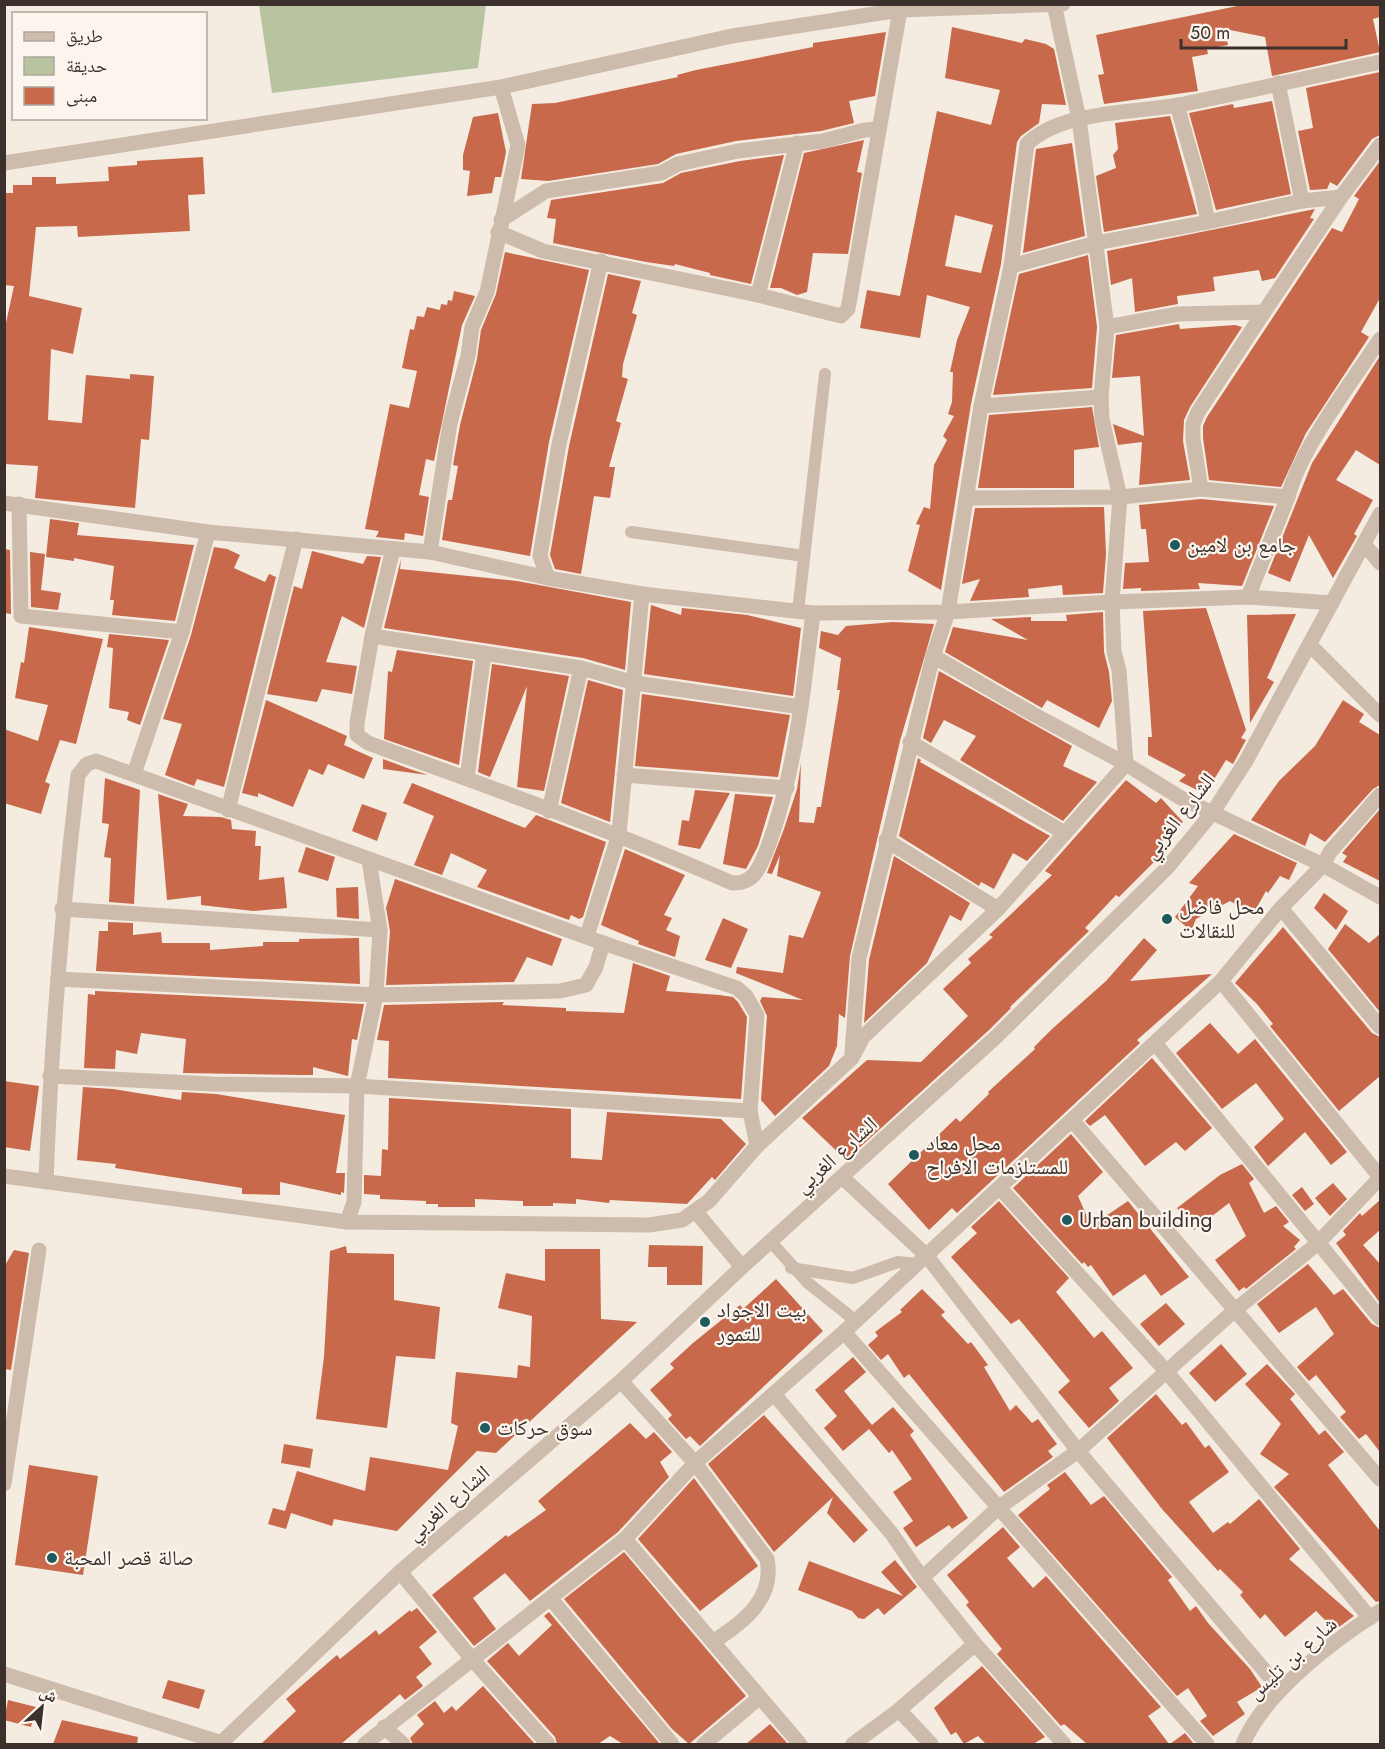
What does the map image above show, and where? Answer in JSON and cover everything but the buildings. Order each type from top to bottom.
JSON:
[{"type":"street","points":[[4,163],[501,87],[732,36],[900,10],[1057,5],[1079,119],[1107,327],[1101,397],[1102,419],[1120,496],[1112,602],[1114,652],[1119,670],[1126,764],[1063,832],[998,909],[863,1037],[852,1058],[757,1146],[709,1202],[682,1220],[649,1225],[347,1222],[4,1176]]},
{"type":"street","points":[[499,226],[543,251],[601,261],[758,295],[842,316],[848,309],[900,10]]},
{"type":"street","points":[[852,1058],[859,958],[910,742],[933,656],[948,612],[981,406],[1011,266],[1027,144],[1036,135],[1079,119],[1177,105],[1380,62]]},
{"type":"street","points":[[1278,83],[1302,201]]},
{"type":"street","points":[[430,552],[450,423],[468,356],[472,327],[487,292],[499,226],[518,145],[501,87]]},
{"type":"street","points":[[1177,105],[1202,192],[1208,222]]},
{"type":"street","points":[[499,226],[546,191],[661,173],[678,164],[738,151],[878,129]]},
{"type":"street","points":[[758,295],[797,143]]},
{"type":"street","points":[[1201,489],[1193,424],[1198,412],[1341,196],[1380,146]]},
{"type":"street","points":[[1011,266],[1096,243],[1302,201],[1341,196]]},
{"type":"street","points":[[548,579],[540,556],[559,444],[601,261]]},
{"type":"street","points":[[1107,327],[1178,314],[1264,312]]},
{"type":"street","points":[[1248,597],[1288,497],[1292,480],[1313,442],[1380,339]]},
{"type":"street","points":[[981,406],[1101,397]]},
{"type":"street","points":[[966,498],[1120,496],[1201,489],[1288,497]]},
{"type":"street","points":[[182,632],[21,616],[12,504],[208,532],[430,552],[548,579],[642,594],[813,613],[948,612],[1248,597],[1332,603]]},
{"type":"street","name":"الشارع الغربي","points":[[221,1744],[400,1572],[621,1382],[742,1267],[843,1178],[1091,945],[1167,868],[1213,813],[1246,761],[1380,514]]},
{"type":"street","points":[[134,774],[182,632],[208,532]]},
{"type":"street","points":[[228,810],[296,539]]},
{"type":"street","points":[[1364,544],[1380,563]]},
{"type":"street","points":[[393,549],[372,636],[357,735],[368,743],[549,811],[619,834],[732,883],[740,883],[757,872],[770,842],[787,788],[801,707],[813,613]]},
{"type":"street","points":[[587,936],[619,834],[642,594]]},
{"type":"street","points":[[372,636],[581,668],[634,683],[801,707]]},
{"type":"street","points":[[1310,645],[1380,715]]},
{"type":"street","points":[[466,778],[484,653]]},
{"type":"street","points":[[933,656],[1126,764],[1181,798],[1323,865],[1380,897]]},
{"type":"street","points":[[549,811],[581,668]]},
{"type":"street","points":[[910,742],[1063,832]]},
{"type":"street","points":[[46,1182],[50,1076],[62,909],[78,775],[87,764],[96,761],[603,943],[737,988],[747,996],[757,1015],[750,1111],[757,1146]]},
{"type":"street","points":[[624,775],[787,788]]},
{"type":"street","points":[[365,1744],[625,1539],[695,1463],[844,1332],[1221,981],[1281,908],[1323,865],[1330,852],[1380,795]]},
{"type":"street","points":[[886,840],[998,909]]},
{"type":"street","points":[[347,1222],[354,1202],[357,1086],[376,995],[380,930],[369,860]]},
{"type":"street","points":[[1281,908],[1380,1027]]},
{"type":"street","points":[[62,909],[380,930]]},
{"type":"street","points":[[58,979],[376,995],[575,989],[586,985],[592,977],[603,943]]},
{"type":"street","points":[[922,1578],[998,1508],[1078,1451],[1235,1310],[1317,1244],[1380,1178],[1221,981]]},
{"type":"street","points":[[1155,1043],[1317,1244],[1380,1318]]},
{"type":"street","points":[[50,1076],[212,1084],[357,1086],[750,1111]]},
{"type":"street","points":[[1072,1120],[1380,1479]]},
{"type":"street","points":[[843,1178],[921,1260],[1078,1451],[1281,1690]]},
{"type":"street","points":[[1000,1188],[1166,1371],[1377,1618]]},
{"type":"street","points":[[696,1212],[742,1267]]},
{"type":"street","points":[[4,1484],[39,1250]]},
{"type":"street","points":[[844,1332],[1207,1744]]},
{"type":"street","points":[[621,1382],[695,1463],[767,1559],[770,1573],[767,1588],[759,1604],[737,1627],[714,1641]]},
{"type":"street","points":[[774,1394],[892,1534],[922,1578],[975,1644],[1064,1744]]},
{"type":"street","points":[[625,1539],[800,1744]]},
{"type":"street","points":[[400,1572],[472,1659],[548,1744]]},
{"type":"street","points":[[551,1599],[672,1744]]},
{"type":"street","name":"شارع بن تليس","points":[[1243,1744],[1261,1712],[1281,1690],[1377,1618]]},
{"type":"street","points":[[853,1744],[899,1710],[975,1644]]},
{"type":"street","points":[[4,1674],[221,1744]]},
{"type":"street","points":[[705,1744],[760,1697]]},
{"type":"street","points":[[899,1710],[931,1744]]},
{"type":"street","points":[[384,1727],[403,1744]]},
{"type":"lane","points":[[798,611],[825,374]]},
{"type":"lane","points":[[631,532],[804,556]]},
{"type":"lane","points":[[771,1242],[791,1268],[856,1321]]},
{"type":"lane","points":[[791,1268],[853,1278],[898,1262],[921,1260]]},
{"type":"green space","points":[[259,5],[486,5],[478,68],[272,93]]},
{"type":"place","name":"جامع بن لامين","points":[[1175,545]]},
{"type":"place","name":"محل فاضل للنقالات","points":[[1167,919]]},
{"type":"place","name":"محل معاد للمستلزمات الافراح","points":[[914,1155]]},
{"type":"place","name":"Urban building","points":[[1067,1220]]},
{"type":"place","name":"بيت الاجواد للتمور","points":[[705,1322]]},
{"type":"place","name":"سوق حركات","points":[[485,1428]]},
{"type":"place","name":"صالة قصر المحبة","points":[[52,1558]]}]
